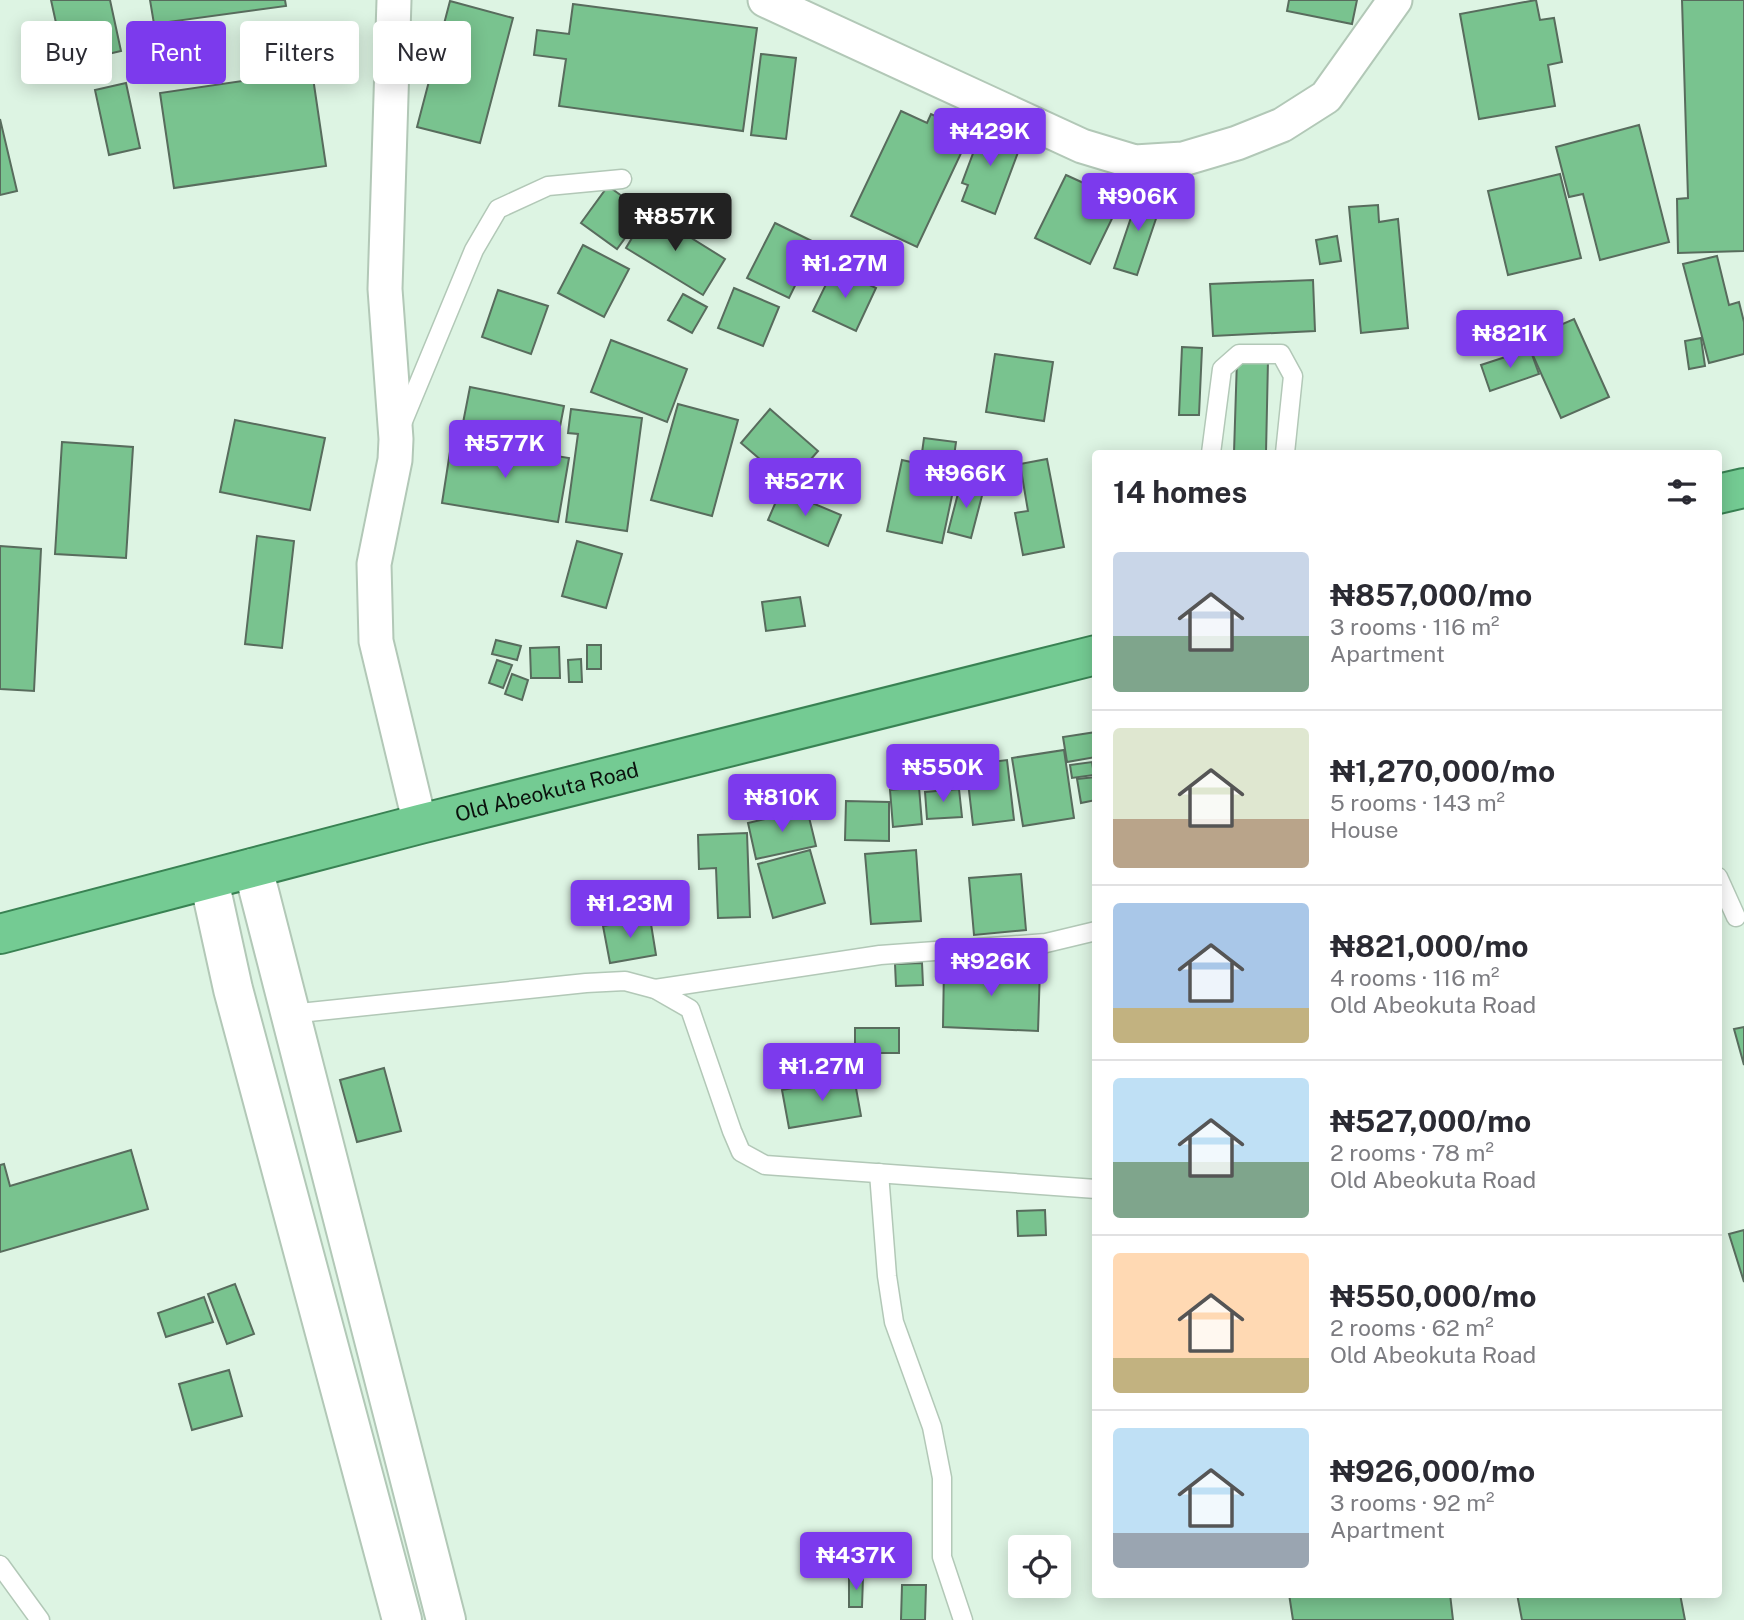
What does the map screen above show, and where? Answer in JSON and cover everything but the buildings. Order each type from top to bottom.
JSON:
[{"type":"highway","points":[[1722,494],[1744,488]]},
{"type":"highway","name":"Old Abeokuta Road","points":[[0,934],[420,824],[1092,656]]},
{"type":"street","points":[[394,0],[385,289],[396,439],[395,460],[374,564],[376,641],[420,824]]},
{"type":"street","points":[[765,0],[1082,146],[1135,162],[1183,159],[1237,144],[1282,125],[1326,97],[1395,0]]},
{"type":"street","points":[[253,868],[446,1620]]},
{"type":"street","points":[[209,880],[233,989],[402,1620]]},
{"type":"lane","points":[[396,439],[474,250],[498,209],[548,186],[622,179]]},
{"type":"lane","points":[[1211,450],[1222,369],[1239,354],[1261,352],[1281,354],[1293,376],[1285,450]]},
{"type":"lane","points":[[1722,886],[1736,917]]},
{"type":"lane","points":[[655,989],[880,955],[1046,943],[1092,932]]},
{"type":"lane","points":[[290,1014],[625,981],[655,989],[690,1009],[741,1152],[765,1165],[1092,1189]]},
{"type":"lane","points":[[879,1173],[887,1276],[894,1322],[932,1427],[942,1478],[942,1557],[963,1620]]},
{"type":"lane","points":[[0,1565],[40,1620]]}]
